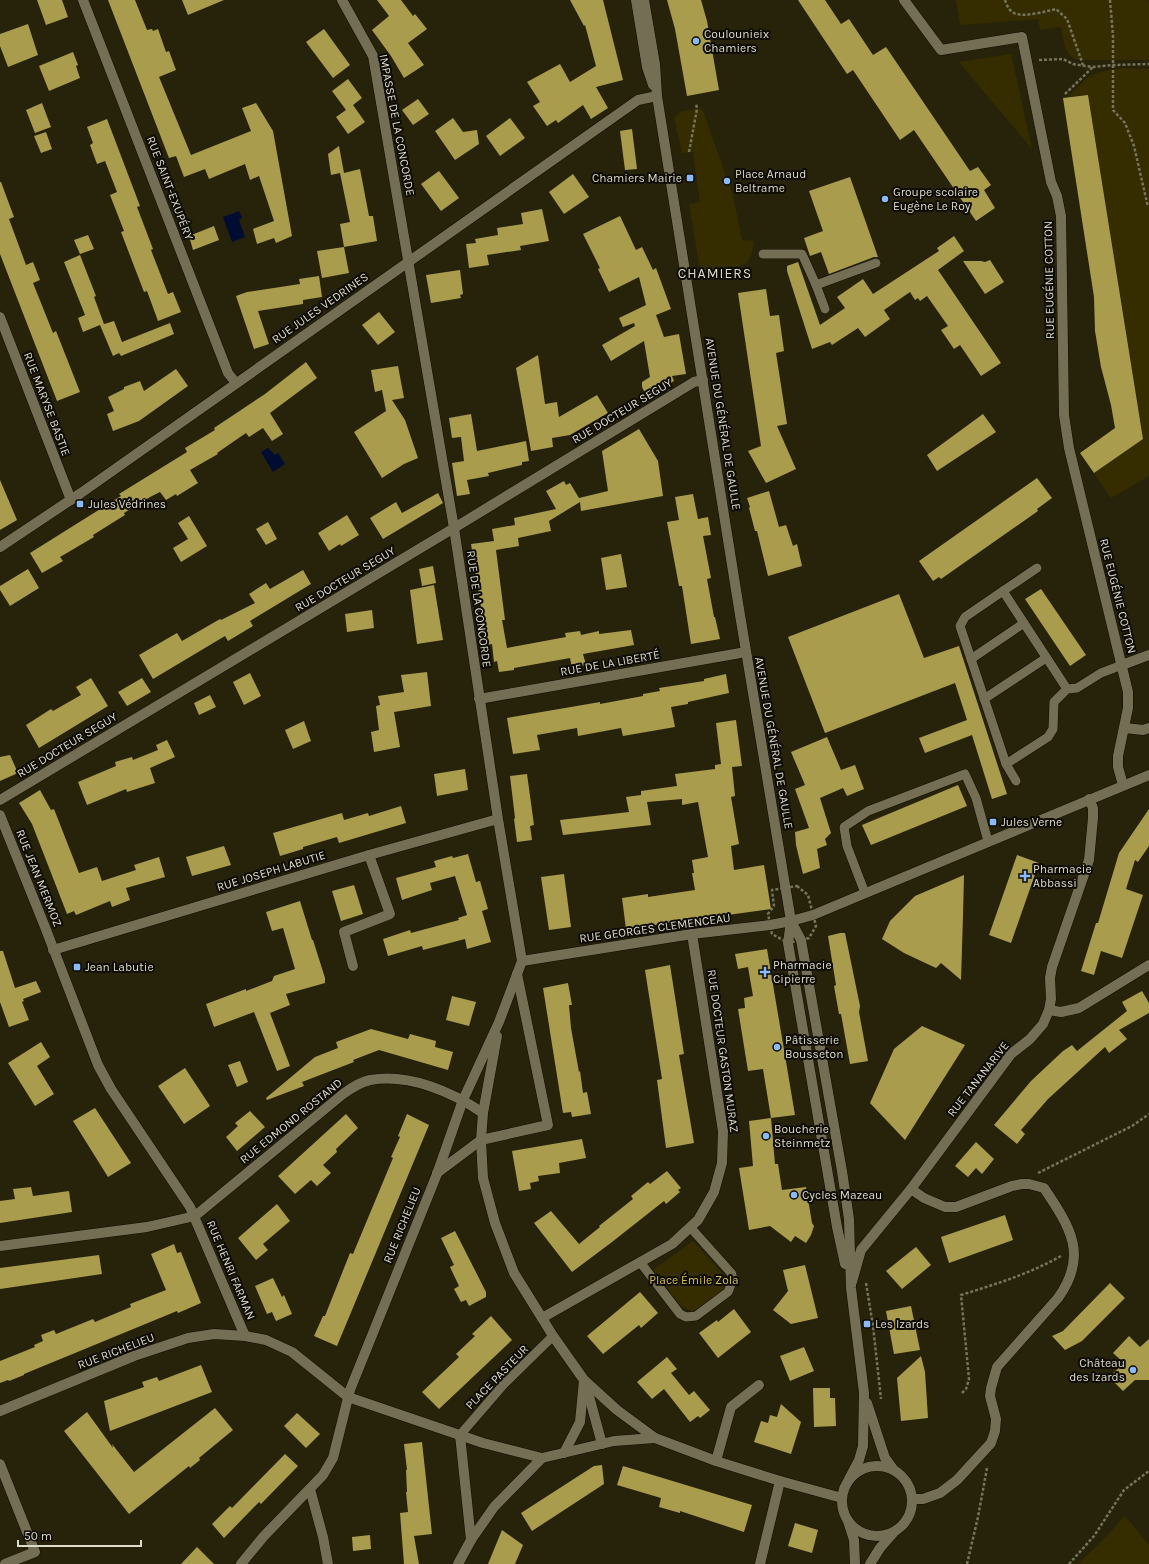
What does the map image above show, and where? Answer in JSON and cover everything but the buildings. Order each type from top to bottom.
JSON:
[{"type":"street","name":"RUE SAINT-EXUPÉRY","points":[[83,0],[228,373],[236,383]]},
{"type":"street","name":"IMPASSE DE LA CONCORDE","points":[[342,0],[373,56],[409,262]]},
{"type":"street","name":"AVENUE DU GÉNÉRAL DE GAULLE","points":[[636,0],[647,67],[657,96]]},
{"type":"street","name":"AVENUE DU GÉNÉRAL DE GAULLE","points":[[644,0],[655,64],[657,96],[746,652],[791,921],[788,943],[837,1227],[850,1288]]},
{"type":"street","name":"RUE EUGÉNIE COTTON","points":[[904,0],[941,50],[1022,37],[1051,182],[1057,196],[1061,216],[1064,414],[1069,448],[1128,692],[1128,708],[1125,728],[1118,756],[1118,767],[1124,785]]},
{"type":"street","name":"RUE JULES VEDRINES","points":[[0,547],[70,500],[638,100],[657,96]]},
{"type":"street","name":"RUE DE LA CONCORDE","points":[[409,262],[454,528],[479,699],[522,961]]},
{"type":"street","name":"RUE MARYSE BASTIE","points":[[0,317],[70,500]]},
{"type":"street","name":"RUE DOCTEUR SEGUY","points":[[0,800],[454,528],[694,382],[703,380]]},
{"type":"street","name":"RUE DE LA LIBERTÉ","points":[[479,699],[746,652]]},
{"type":"street","points":[[1122,665],[1148,659]]},
{"type":"street","points":[[1125,728],[1143,730],[1149,728]]},
{"type":"street","name":"RUE GEORGES CLEMENCEAU","points":[[522,961],[692,934],[791,921],[813,915],[1149,775]]},
{"type":"street","name":"RUE TANANARIVE","points":[[850,1288],[861,1250],[911,1189],[1011,1054],[1030,1039],[1043,1024],[1049,1010],[1051,998],[1050,978],[1052,968],[1090,860],[1093,808],[1089,799]]},
{"type":"street","name":"RUE JEAN MERMOZ","points":[[0,816],[53,950]]},
{"type":"street","name":"RUE JOSEPH LABUTIE","points":[[53,950],[369,855],[498,819]]},
{"type":"street","points":[[353,966],[344,932],[390,914],[369,855]]},
{"type":"street","name":"RUE DOCTEUR GASTON MURAZ","points":[[542,1318],[672,1244],[698,1220],[714,1192],[722,1163],[723,1131],[692,934]]},
{"type":"street","name":"RUE HENRI FARMAN","points":[[53,950],[98,1065],[111,1089],[195,1216],[245,1336],[266,1340],[292,1352],[348,1397],[460,1435],[542,1458]]},
{"type":"street","points":[[522,961],[499,1022],[481,1140],[483,1178],[495,1223],[514,1273],[553,1336],[584,1380],[617,1410],[655,1438],[716,1461],[780,1482],[842,1498]]},
{"type":"street","points":[[1049,1010],[1062,1012],[1079,1008],[1149,965]]},
{"type":"street","points":[[437,1174],[481,1140],[548,1125],[517,974]]},
{"type":"street","name":"RUE RICHELIEU","points":[[241,1564],[264,1536],[323,1475],[333,1458],[348,1397],[437,1174],[463,1100],[499,1022]]},
{"type":"street","name":"RUE EDMOND ROSTAND","points":[[0,1246],[148,1227],[195,1216],[354,1087],[370,1080],[393,1079],[421,1083],[463,1100],[484,1113]]},
{"type":"street","points":[[911,1189],[936,1204],[945,1207],[956,1207],[1012,1186],[1029,1184],[1044,1188],[1066,1223],[1074,1251],[1073,1269],[1066,1286],[1058,1298],[997,1367],[993,1377],[990,1396],[996,1419],[995,1431],[991,1443],[956,1480],[940,1493],[923,1499],[912,1499]]},
{"type":"street","points":[[850,1288],[864,1393],[863,1446],[859,1460],[844,1488],[842,1498],[842,1506],[854,1540],[855,1564]]},
{"type":"street","name":"RUE RICHELIEU","points":[[0,1411],[134,1356],[188,1338],[214,1334],[245,1336]]},
{"type":"street","points":[[584,1380],[602,1444]]},
{"type":"street","points":[[564,1453],[580,1422],[584,1380]]},
{"type":"street","points":[[716,1461],[731,1407],[759,1385]]},
{"type":"street","points":[[864,1393],[885,1458],[893,1469],[906,1482],[912,1499],[908,1517],[903,1525],[880,1548],[870,1564]]},
{"type":"street","points":[[460,1435],[471,1540]]},
{"type":"street","points":[[458,1564],[471,1540],[494,1507],[542,1458],[614,1441],[655,1438]]},
{"type":"street","points":[[0,1464],[35,1552],[5,1564]]},
{"type":"street","points":[[849,1479],[858,1471],[869,1466],[881,1466],[893,1469]]},
{"type":"street","points":[[760,1564],[780,1482]]},
{"type":"street","points":[[310,1489],[323,1537],[328,1564]]},
{"type":"street","points":[[848,1522],[865,1534],[875,1536],[886,1535],[896,1531]]},
{"type":"lane","points":[[763,254],[802,254],[825,310]]},
{"type":"lane","points":[[816,285],[876,263]]},
{"type":"lane","points":[[1016,781],[1006,764],[960,626],[965,617],[1037,568]]},
{"type":"lane","points":[[1003,591],[1067,689]]},
{"type":"lane","points":[[971,659],[1024,623]]},
{"type":"lane","points":[[984,699],[1046,658]]},
{"type":"lane","points":[[1006,764],[1048,737],[1052,730],[1054,702],[1067,689],[1076,688],[1101,673],[1122,665]]},
{"type":"lane","points":[[865,893],[847,846],[844,827],[868,811],[965,774],[976,798],[988,841]]},
{"type":"lane","points":[[640,1262],[680,1314],[686,1317],[696,1316],[728,1292],[732,1282],[732,1274],[690,1227]]},
{"type":"lane","name":"PLACE PASTEUR","points":[[460,1435],[504,1384],[553,1336]]},
{"type":"path","points":[[1005,0],[1008,8],[1017,14],[1040,13],[1056,9],[1067,19],[1084,66]]},
{"type":"path","points":[[1110,0],[1113,65],[1113,110],[1125,123],[1134,146],[1148,207]]},
{"type":"path","points":[[1027,60],[1063,59],[1073,64],[1094,67],[1149,64]]},
{"type":"path","points":[[1066,94],[1094,67]]},
{"type":"path","points":[[689,152],[697,109],[696,103]]},
{"type":"path","points":[[1029,1184],[1034,1175],[1117,1134],[1149,1114]]},
{"type":"path","points":[[962,1393],[966,1390],[969,1379],[961,1295],[1016,1278],[1041,1267],[1064,1254],[1074,1251]]},
{"type":"path","points":[[967,1564],[978,1517],[987,1465]]},
{"type":"path","points":[[1069,1564],[1094,1536],[1124,1490],[1149,1471]]},
{"type":"green space","points":[[956,0],[1148,0],[1149,60],[1077,60],[1069,54],[1067,50],[1061,27],[1040,30],[1038,19],[960,25]]},
{"type":"green space","points":[[1011,54],[1032,149],[959,62]]},
{"type":"green space","points":[[1124,68],[1149,69],[1149,476],[1111,498],[1094,473],[1143,439],[1088,95],[1068,97],[1081,83],[1092,75],[1104,71]]},
{"type":"green space","points":[[702,108],[733,196],[742,240],[754,241],[752,253],[747,263],[713,276],[701,275],[689,204],[700,202],[693,152],[682,153],[674,118],[680,112]]},
{"type":"green space","name":"Place Émile Zola","points":[[693,1241],[722,1273],[726,1281],[723,1290],[700,1310],[691,1311],[682,1307],[653,1270]]},
{"type":"green space","points":[[1125,1516],[1149,1545],[1149,1564],[1078,1564],[1105,1538]]},
{"type":"water","points":[[239,211],[242,218],[239,220],[245,237],[232,242],[223,217]]},
{"type":"water","points":[[268,448],[275,455],[278,453],[285,464],[273,472],[261,452]]},
{"type":"place","name":"Coulounieix Chamiers","points":[[696,41]]},
{"type":"place","name":"Chamiers Mairie","points":[[690,178]]},
{"type":"place","name":"Place Arnaud Beltrame","points":[[727,181]]},
{"type":"place","name":"Groupe scolaire Eugène Le Roy","points":[[885,199]]},
{"type":"place","name":"Jules Védrines","points":[[80,504]]},
{"type":"place","name":"Jules Verne","points":[[993,822]]},
{"type":"place","name":"Pharmacie Abbassi","points":[[1025,876]]},
{"type":"place","name":"Jean Labutie","points":[[77,967]]},
{"type":"place","name":"Pharmacie Cipierre","points":[[765,972]]},
{"type":"place","name":"Pâtisserie Bousseton","points":[[777,1047]]},
{"type":"place","name":"Boucherie Steinmetz","points":[[766,1136]]},
{"type":"place","name":"Cycles Mazeau","points":[[794,1195]]},
{"type":"place","name":"Les Izards","points":[[867,1324]]},
{"type":"place","name":"Château des Izards","points":[[1133,1370]]},
{"type":"district","name":"CHAMIERS","points":[[715,273]]}]
